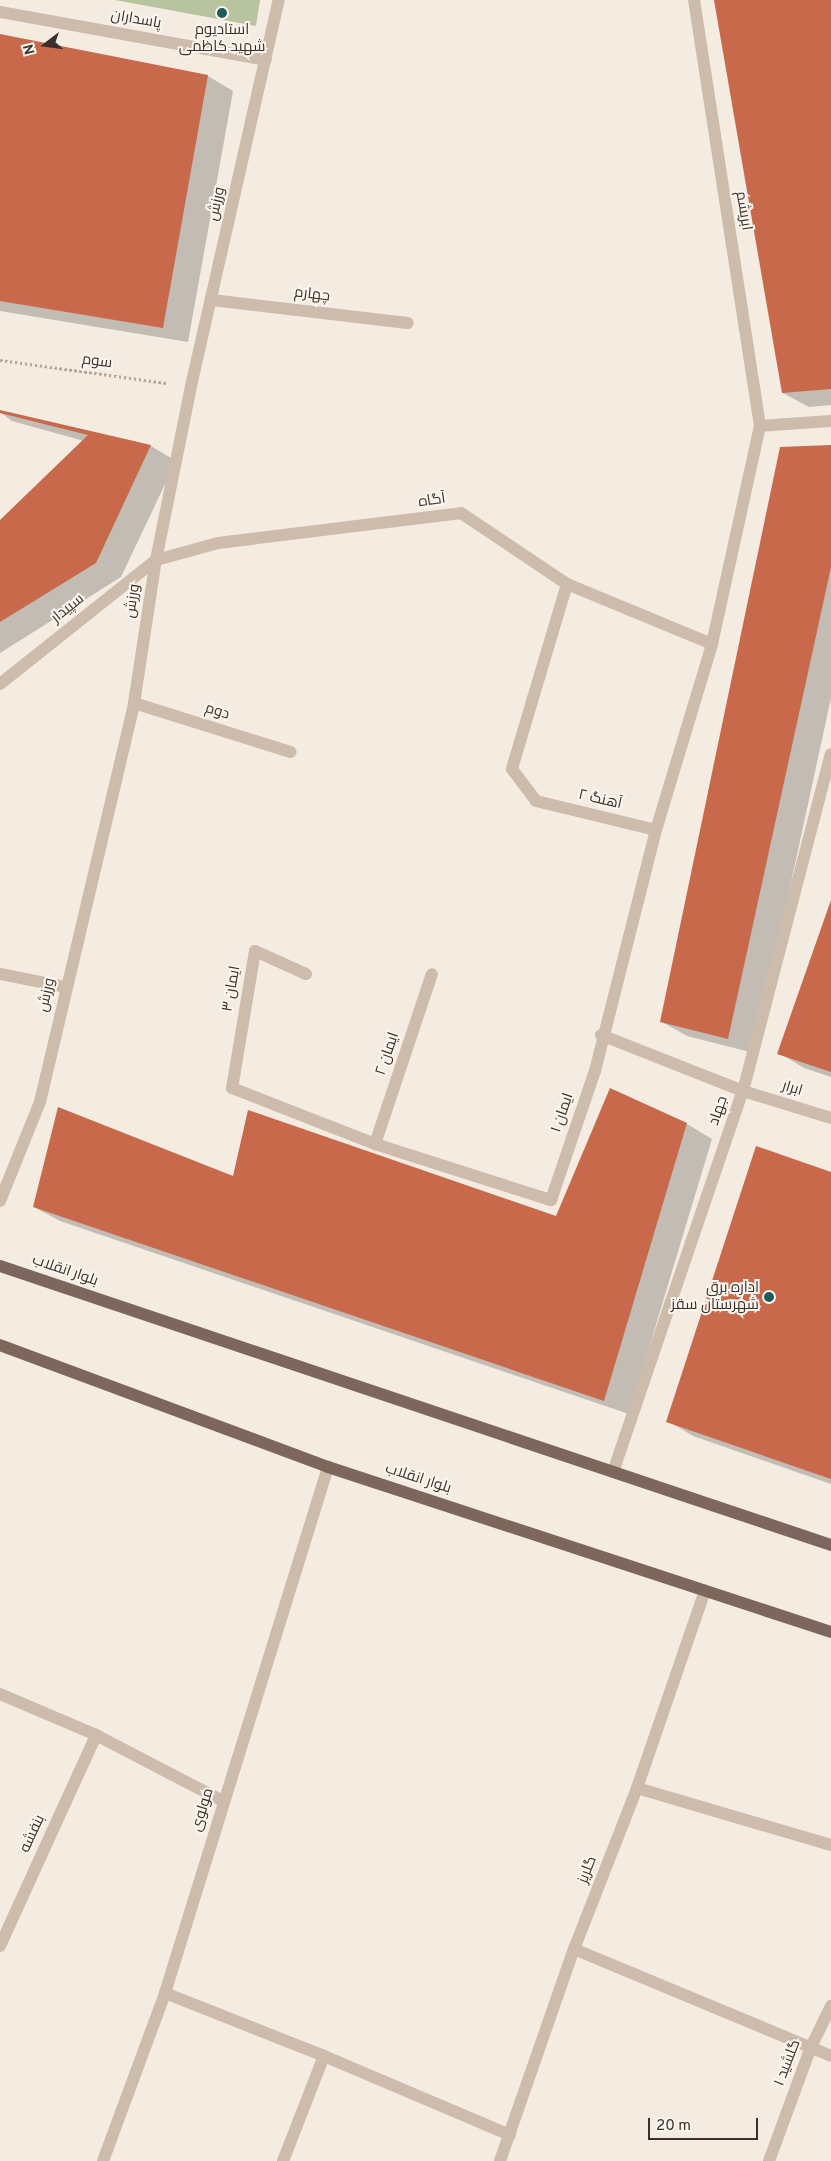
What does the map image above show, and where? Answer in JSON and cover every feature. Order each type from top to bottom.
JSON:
[{"type":"main road","name":"بلوار انقلاب","points":[[0,1266],[831,1545]]},
{"type":"main road","name":"بلوار انقلاب","points":[[0,1346],[328,1467],[831,1632]]},
{"type":"main road","points":[[812,1626],[831,1625]]},
{"type":"street","name":"ورزش","points":[[0,1201],[40,1102],[65,986],[134,703],[156,560],[191,386],[279,0]]},
{"type":"street","name":"ابریشم","points":[[694,0],[760,426]]},
{"type":"street","name":"پاسداران","points":[[0,12],[266,60]]},
{"type":"street","name":"چهارم","points":[[212,300],[408,323]]},
{"type":"street","points":[[760,426],[831,421]]},
{"type":"street","name":"ایمان ۱","points":[[374,1144],[551,1200],[594,1071],[601,1036],[656,830],[712,644],[760,426]]},
{"type":"street","name":"آگاه","points":[[156,560],[218,543],[461,513],[567,584],[712,644]]},
{"type":"street","name":"سپیدار","points":[[0,684],[156,560]]},
{"type":"street","name":"آهنگ ۲","points":[[567,584],[512,769],[536,801],[656,830]]},
{"type":"street","name":"دوم","points":[[134,703],[290,752]]},
{"type":"street","name":"جهاد","points":[[613,1472],[743,1091],[831,754]]},
{"type":"street","name":"ایمان ۳","points":[[306,974],[255,951],[232,1088],[374,1144]]},
{"type":"street","points":[[0,974],[65,986]]},
{"type":"street","name":"ایمان ۲","points":[[374,1144],[432,974]]},
{"type":"street","name":"ابرار","points":[[601,1036],[743,1091],[831,1118]]},
{"type":"street","name":"مولوی","points":[[103,2161],[165,1993],[328,1467]]},
{"type":"street","name":"گلریز","points":[[500,2161],[574,1949],[637,1788],[705,1590]]},
{"type":"street","points":[[0,1694],[96,1736],[223,1801]]},
{"type":"street","name":"بنفشه","points":[[0,1946],[96,1736]]},
{"type":"street","points":[[637,1788],[831,1845]]},
{"type":"street","points":[[574,1949],[831,2056]]},
{"type":"street","points":[[165,1993],[324,2056],[510,2135]]},
{"type":"street","name":"گلشید ۱","points":[[769,2161],[811,2047],[831,2006]]},
{"type":"street","points":[[283,2161],[324,2056]]},
{"type":"path","name":"سوم","points":[[0,360],[191,386]]},
{"type":"green space","name":"استادیوم شهید کاظمی","points":[[115,0],[260,0],[256,26]]},
{"type":"building","points":[[714,0],[831,0],[831,389],[782,393]]},
{"type":"building","points":[[0,34],[208,75],[163,328],[0,301]]},
{"type":"building","points":[[0,410],[151,445],[96,563],[0,622],[0,520],[88,435],[0,413]]},
{"type":"building","points":[[831,445],[831,567],[728,1039],[660,1022],[780,447]]},
{"type":"building","points":[[831,900],[831,1072],[777,1054]]},
{"type":"building","points":[[610,1088],[687,1123],[604,1401],[33,1207],[58,1107],[233,1176],[248,1110],[556,1216]]},
{"type":"building","name":"اداره برق شهرستان سقز","points":[[756,1146],[831,1172],[831,1479],[666,1422]]},
{"type":"place","name":"استادیوم شهید کاظمی","points":[[222,13]]},
{"type":"place","name":"اداره برق شهرستان سقز","points":[[769,1297]]}]
